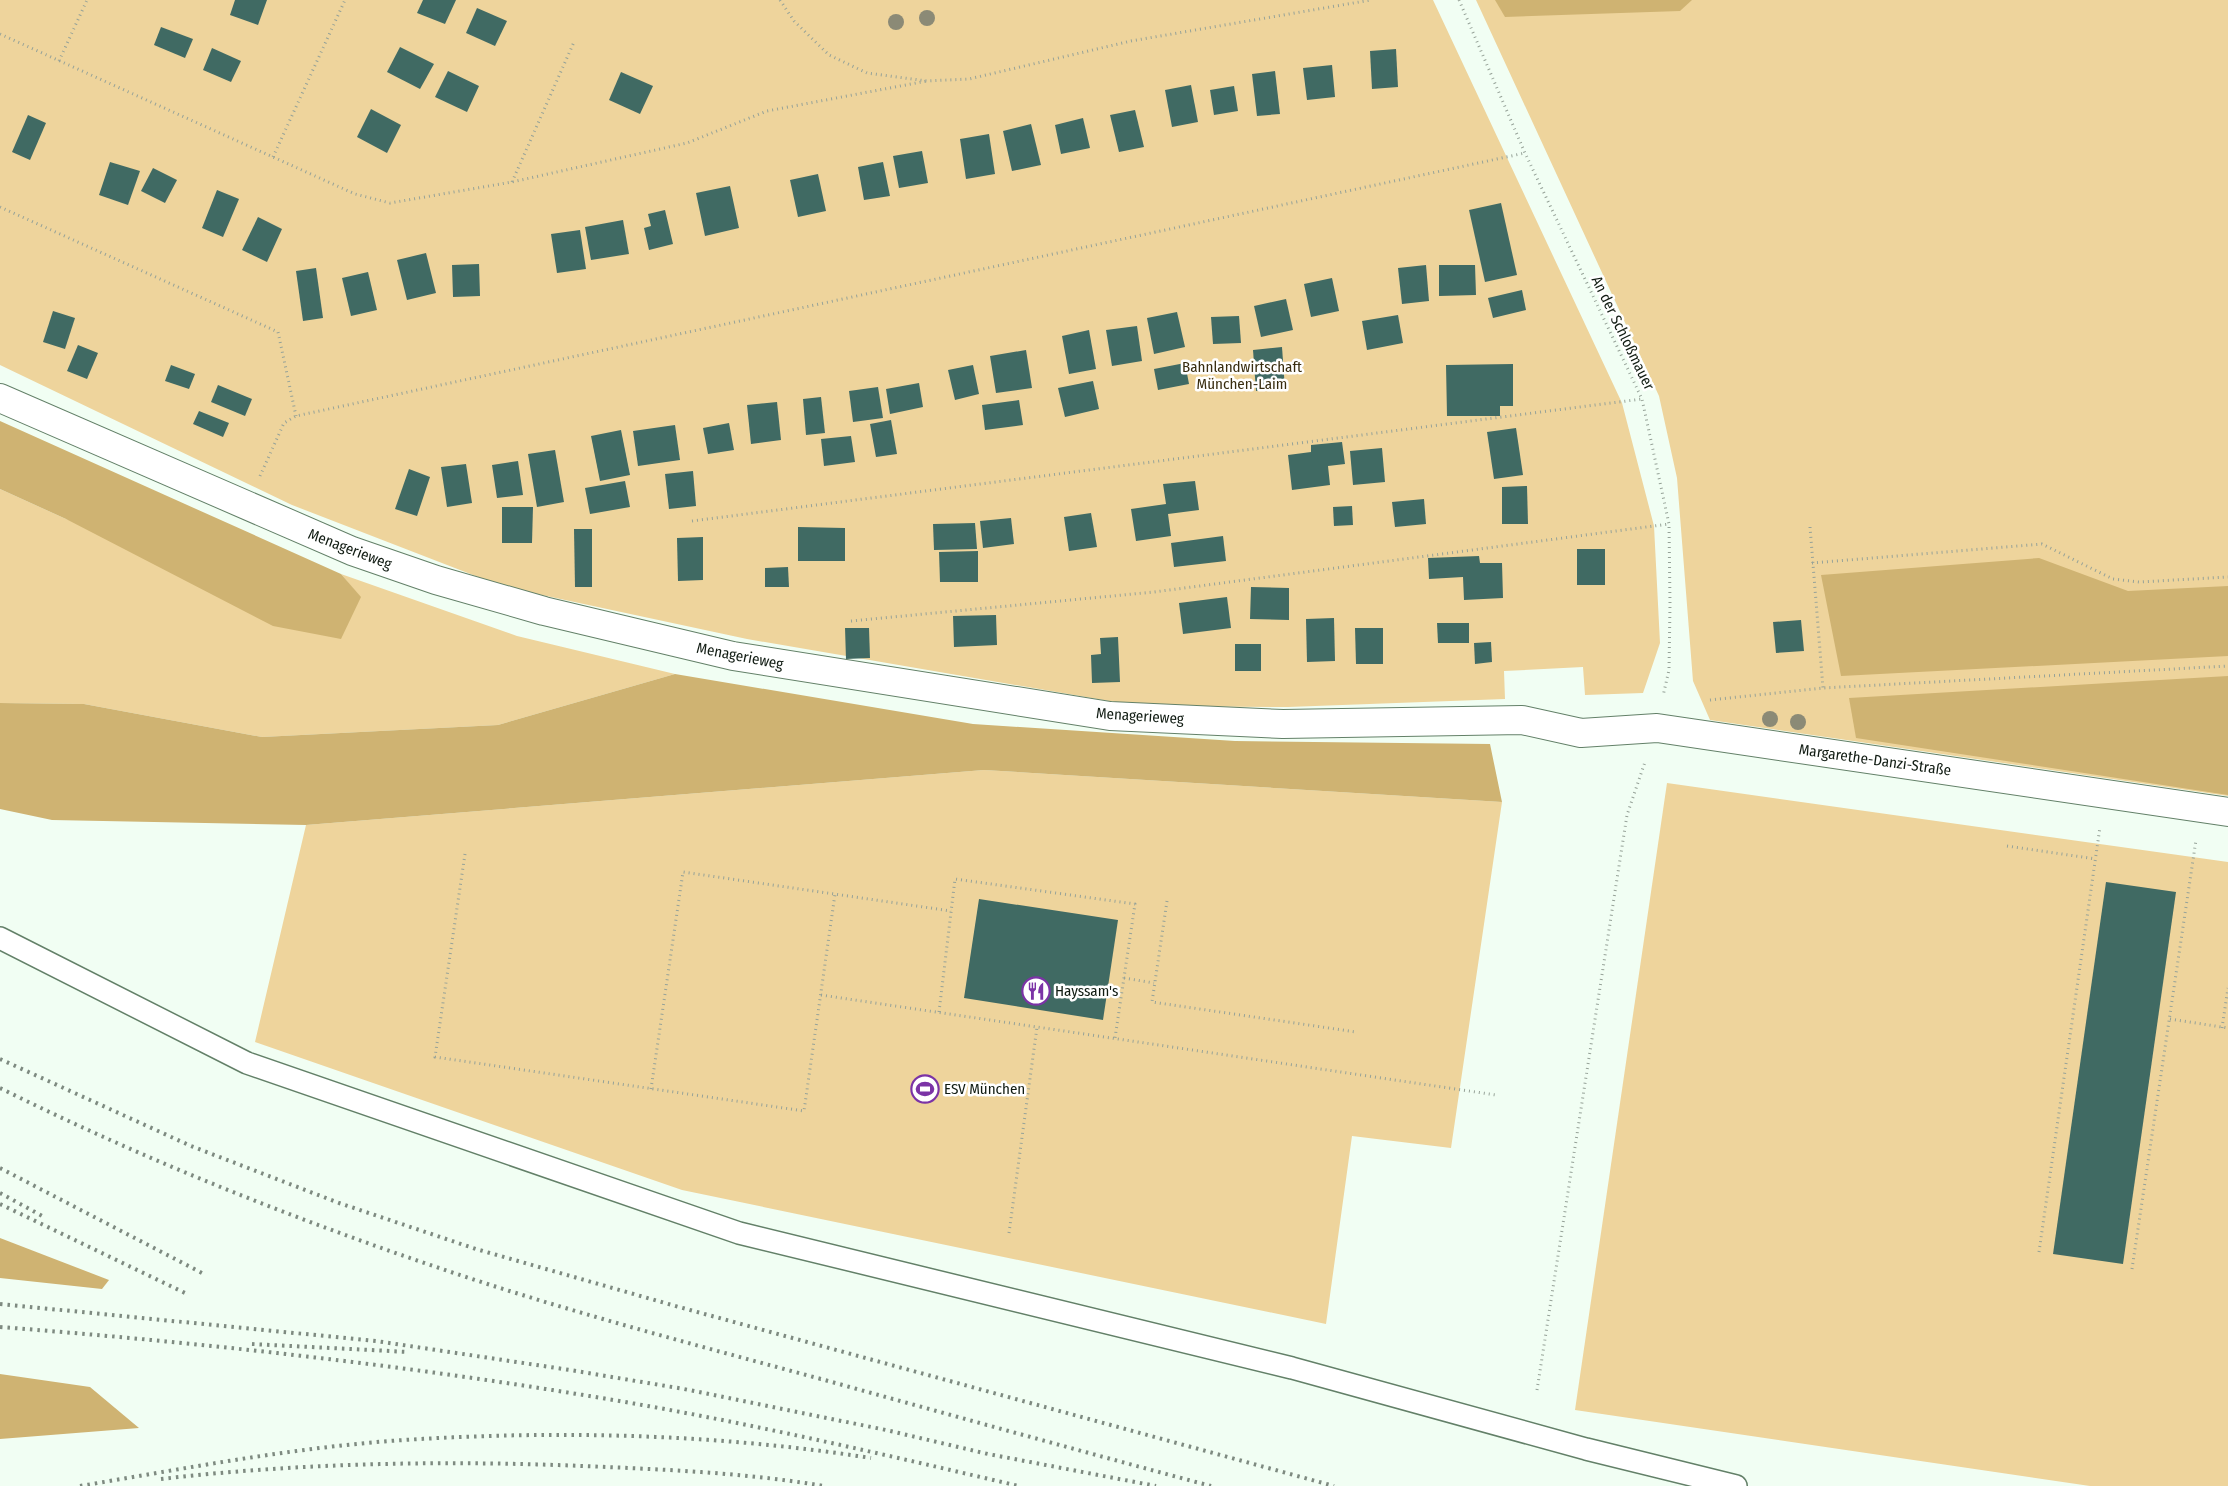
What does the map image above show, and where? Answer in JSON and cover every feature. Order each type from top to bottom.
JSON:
[{"type":"street","name":"Menagerieweg","points":[[0,398],[352,551],[436,580],[544,611],[733,656],[1110,716],[1283,724],[1522,720]]},
{"type":"street","name":"Margarethe-Danzi-Straße","points":[[1522,720],[1581,733],[1657,728],[2228,812]]},
{"type":"lane","points":[[0,938],[247,1063],[739,1233],[1292,1368],[1586,1449],[1736,1486]]},
{"type":"path","points":[[59,61],[87,0]]},
{"type":"path","points":[[273,157],[345,0]]},
{"type":"path","points":[[780,0],[794,21],[830,55],[867,73],[927,81]]},
{"type":"path","points":[[0,34],[355,194],[390,203],[512,182],[687,143],[767,111],[927,81],[969,79],[1131,41],[1371,0]]},
{"type":"path","name":"An der Schloßmauer","points":[[1459,0],[1525,153],[1642,399],[1668,524],[1670,604],[1668,670],[1657,728],[1627,816],[1537,1390]]},
{"type":"path","points":[[512,182],[574,42]]},
{"type":"path","points":[[258,479],[284,424],[296,416],[1525,153]]},
{"type":"path","points":[[0,207],[278,332],[296,416]]},
{"type":"path","points":[[692,521],[1642,399]]},
{"type":"path","points":[[851,621],[1154,592],[1668,524]]},
{"type":"path","points":[[1810,527],[1823,688]]},
{"type":"path","points":[[1812,563],[2042,544],[2113,579],[2140,582],[2228,577]]},
{"type":"path","points":[[1702,701],[1823,688],[2228,666]]},
{"type":"path","points":[[2039,1252],[2102,818]]},
{"type":"path","points":[[2132,1269],[2198,832]]},
{"type":"path","points":[[2007,846],[2096,859]]},
{"type":"path","points":[[465,854],[435,1057],[804,1111],[835,894]]},
{"type":"path","points":[[651,1089],[683,872],[952,912]]},
{"type":"path","points":[[939,1012],[955,879],[1135,904],[1115,1038]]},
{"type":"path","points":[[1167,901],[1152,1002],[1356,1032]]},
{"type":"path","points":[[1124,978],[1154,983]]},
{"type":"path","points":[[2222,1028],[2228,988]]},
{"type":"path","points":[[820,995],[1496,1095]]},
{"type":"path","points":[[2170,1019],[2228,1028]]},
{"type":"path","points":[[1009,1233],[1037,1027]]},
{"type":"green space","name":"Bahnlandwirtschaft München-Laim","points":[[0,0],[1433,0],[1622,403],[1654,526],[1660,643],[1643,693],[1585,695],[1583,667],[1504,671],[1505,699],[1288,707],[1138,706],[747,639],[504,587],[292,505],[0,365]]},
{"type":"green space","points":[[1476,0],[2228,0],[2228,796],[1710,720],[1693,681],[1677,478],[1659,396]]},
{"type":"green space","points":[[0,489],[66,519],[360,597],[341,574],[517,636],[675,674],[498,725],[262,737],[84,704],[0,703]]},
{"type":"green space","name":"ESV München","points":[[984,770],[1502,802],[1451,1148],[1352,1136],[1326,1324],[682,1190],[255,1042],[306,825]]},
{"type":"green space","points":[[1667,783],[2228,862],[2228,1486],[2090,1486],[1575,1410]]},
{"type":"shaded area","points":[[1495,0],[1692,0],[1680,11],[1505,17]]},
{"type":"shaded area","points":[[0,421],[341,574],[361,597],[341,639],[273,626],[66,519],[0,489]]},
{"type":"shaded area","points":[[2039,558],[2128,591],[2228,586],[2228,656],[1841,676],[1821,575]]},
{"type":"shaded area","points":[[675,674],[973,724],[1235,741],[1490,744],[1502,802],[984,770],[306,825],[52,820],[0,809],[0,703],[84,704],[262,737],[498,725]]},
{"type":"shaded area","points":[[2228,676],[2228,795],[1856,738],[1849,698]]},
{"type":"shaded area","points":[[0,1238],[109,1280],[102,1289],[0,1278]]},
{"type":"shaded area","points":[[0,1374],[90,1387],[139,1428],[0,1439]]},
{"type":"building","points":[[235,0],[267,0],[258,25],[230,15]]},
{"type":"building","points":[[423,0],[456,0],[445,24],[417,13]]},
{"type":"building","points":[[477,8],[507,21],[495,46],[466,33]]},
{"type":"building","points":[[161,27],[193,39],[185,58],[154,45]]},
{"type":"building","points":[[400,47],[434,64],[420,89],[387,72]]},
{"type":"building","points":[[212,48],[241,61],[231,82],[203,70]]},
{"type":"building","points":[[1396,49],[1398,87],[1372,89],[1370,51]]},
{"type":"building","points":[[1332,65],[1335,97],[1307,100],[1303,68]]},
{"type":"building","points":[[448,71],[479,86],[467,112],[435,97]]},
{"type":"building","points":[[1275,71],[1280,114],[1257,116],[1252,74]]},
{"type":"building","points":[[621,72],[653,86],[640,114],[609,100]]},
{"type":"building","points":[[1191,85],[1198,122],[1172,127],[1165,90]]},
{"type":"building","points":[[1234,86],[1238,111],[1214,115],[1210,90]]},
{"type":"building","points":[[371,109],[401,125],[387,153],[357,137]]},
{"type":"building","points":[[1135,110],[1144,147],[1119,152],[1110,115]]},
{"type":"building","points":[[28,115],[46,123],[30,160],[12,152]]},
{"type":"building","points":[[1083,118],[1090,148],[1061,154],[1055,125]]},
{"type":"building","points":[[1031,124],[1041,165],[1012,171],[1003,131]]},
{"type":"building","points":[[989,134],[995,174],[966,179],[960,139]]},
{"type":"building","points":[[922,151],[928,183],[899,188],[893,156]]},
{"type":"building","points":[[110,162],[140,171],[128,205],[99,195]]},
{"type":"building","points":[[883,162],[890,196],[864,200],[858,167]]},
{"type":"building","points":[[153,168],[177,180],[165,203],[141,191]]},
{"type":"building","points":[[818,174],[826,211],[798,217],[790,180]]},
{"type":"building","points":[[730,186],[739,228],[705,236],[696,193]]},
{"type":"building","points":[[217,190],[239,199],[223,237],[202,228]]},
{"type":"building","points":[[1501,203],[1517,275],[1485,282],[1469,210]]},
{"type":"building","points":[[665,210],[673,244],[649,250],[644,228],[651,226],[648,214]]},
{"type":"building","points":[[258,217],[282,229],[267,262],[242,250]]},
{"type":"building","points":[[623,220],[629,254],[591,260],[585,227]]},
{"type":"building","points":[[580,230],[586,269],[557,273],[551,234]]},
{"type":"building","points":[[426,253],[436,293],[407,300],[397,260]]},
{"type":"building","points":[[479,264],[480,296],[453,297],[452,265]]},
{"type":"building","points":[[1426,265],[1429,301],[1402,304],[1398,268]]},
{"type":"building","points":[[1439,265],[1475,265],[1476,295],[1439,296]]},
{"type":"building","points":[[316,268],[323,318],[303,321],[296,271]]},
{"type":"building","points":[[368,272],[377,310],[351,316],[342,278]]},
{"type":"building","points":[[1332,278],[1339,311],[1311,317],[1304,284]]},
{"type":"building","points":[[1522,290],[1526,310],[1493,318],[1488,298]]},
{"type":"building","points":[[1286,299],[1293,330],[1261,337],[1254,306]]},
{"type":"building","points":[[53,311],[75,318],[65,349],[43,342]]},
{"type":"building","points":[[1177,312],[1185,347],[1154,354],[1147,318]]},
{"type":"building","points":[[1398,315],[1403,343],[1367,350],[1362,321]]},
{"type":"building","points":[[1239,316],[1241,343],[1213,344],[1211,317]]},
{"type":"building","points":[[1137,326],[1142,361],[1112,366],[1106,330]]},
{"type":"building","points":[[1089,330],[1096,369],[1069,374],[1062,336]]},
{"type":"building","points":[[78,345],[98,353],[87,379],[67,371]]},
{"type":"building","points":[[1282,347],[1285,389],[1256,391],[1253,350]]},
{"type":"building","points":[[1026,350],[1032,388],[996,393],[990,356]]},
{"type":"building","points":[[1185,363],[1189,384],[1158,390],[1154,369]]},
{"type":"building","points":[[1513,364],[1513,406],[1500,406],[1500,416],[1447,416],[1446,365]]},
{"type":"building","points":[[171,365],[195,374],[189,389],[165,381]]},
{"type":"building","points":[[973,365],[979,394],[955,400],[948,370]]},
{"type":"building","points":[[1093,381],[1099,409],[1065,417],[1058,388]]},
{"type":"building","points":[[919,383],[923,407],[890,414],[886,389]]},
{"type":"building","points":[[218,385],[252,399],[245,416],[211,402]]},
{"type":"building","points":[[878,387],[883,418],[853,422],[849,391]]},
{"type":"building","points":[[821,397],[825,433],[806,435],[803,399]]},
{"type":"building","points":[[1019,400],[1023,425],[985,430],[982,405]]},
{"type":"building","points":[[777,402],[781,440],[751,444],[747,405]]},
{"type":"building","points":[[199,411],[229,423],[223,437],[193,424]]},
{"type":"building","points":[[891,420],[897,454],[876,457],[870,424]]},
{"type":"building","points":[[729,423],[734,450],[708,454],[703,428]]},
{"type":"building","points":[[675,425],[680,460],[638,466],[633,431]]},
{"type":"building","points":[[1516,428],[1523,475],[1494,479],[1487,432]]},
{"type":"building","points":[[621,430],[630,475],[600,481],[591,436]]},
{"type":"building","points":[[851,436],[855,462],[824,466],[821,439]]},
{"type":"building","points":[[1342,442],[1345,464],[1328,466],[1330,485],[1292,490],[1288,455],[1311,452],[1311,445]]},
{"type":"building","points":[[1382,448],[1385,482],[1353,485],[1350,451]]},
{"type":"building","points":[[555,450],[564,502],[537,507],[528,454]]},
{"type":"building","points":[[518,461],[523,495],[497,498],[492,465]]},
{"type":"building","points":[[466,464],[472,503],[447,507],[441,467]]},
{"type":"building","points":[[409,469],[430,477],[417,516],[395,509]]},
{"type":"building","points":[[693,471],[696,506],[669,509],[665,474]]},
{"type":"building","points":[[625,481],[630,507],[590,514],[585,488]]},
{"type":"building","points":[[1195,481],[1199,510],[1168,514],[1171,536],[1136,541],[1131,509],[1166,504],[1163,484]]},
{"type":"building","points":[[1527,486],[1528,524],[1502,524],[1502,487]]},
{"type":"building","points":[[1424,499],[1426,524],[1395,527],[1392,502]]},
{"type":"building","points":[[1352,506],[1353,525],[1334,526],[1333,507]]},
{"type":"building","points":[[502,507],[533,507],[532,543],[502,543]]},
{"type":"building","points":[[1091,513],[1097,547],[1069,551],[1064,517]]},
{"type":"building","points":[[1011,518],[1014,544],[983,548],[980,521]]},
{"type":"building","points":[[975,523],[977,549],[934,550],[933,524]]},
{"type":"building","points":[[798,527],[845,528],[845,561],[798,561]]},
{"type":"building","points":[[574,529],[592,529],[592,587],[575,587]]},
{"type":"building","points":[[1223,536],[1226,561],[1174,567],[1171,543]]},
{"type":"building","points":[[703,537],[703,580],[678,581],[677,538]]},
{"type":"building","points":[[1577,549],[1605,549],[1605,585],[1577,585]]},
{"type":"building","points":[[978,551],[978,582],[940,582],[939,552]]},
{"type":"building","points":[[1479,556],[1480,563],[1502,563],[1503,598],[1464,600],[1463,577],[1429,579],[1428,558]]},
{"type":"building","points":[[788,567],[789,587],[765,587],[765,568]]},
{"type":"building","points":[[1251,587],[1289,588],[1289,620],[1250,619]]},
{"type":"building","points":[[1227,597],[1231,628],[1183,634],[1179,603]]},
{"type":"building","points":[[996,615],[997,645],[954,647],[953,616]]},
{"type":"building","points":[[1334,618],[1335,661],[1307,662],[1306,619]]},
{"type":"building","points":[[1801,620],[1804,651],[1776,653],[1773,622]]},
{"type":"building","points":[[1437,623],[1469,623],[1469,643],[1438,643]]},
{"type":"building","points":[[845,628],[869,628],[870,658],[846,659]]},
{"type":"building","points":[[1355,628],[1383,628],[1383,664],[1356,664]]},
{"type":"building","points":[[1118,637],[1120,682],[1092,683],[1091,655],[1101,654],[1100,638]]},
{"type":"building","points":[[1491,642],[1492,662],[1475,664],[1474,643]]},
{"type":"building","points":[[1235,644],[1261,644],[1261,671],[1235,671]]},
{"type":"building","points":[[2106,882],[2176,892],[2123,1264],[2053,1254]]},
{"type":"building","points":[[979,899],[1118,920],[1103,1020],[964,998]]},
{"type":"railway","points":[[0,1059],[191,1146],[339,1203],[476,1249],[679,1307],[1334,1486]]},
{"type":"railway","points":[[0,1088],[114,1142],[231,1191],[409,1258],[469,1278],[644,1331],[1211,1486]]},
{"type":"railway","points":[[0,1168],[202,1273]]},
{"type":"railway","points":[[0,1193],[46,1218]]},
{"type":"railway","points":[[0,1204],[185,1293]]},
{"type":"railway","points":[[0,1304],[376,1341],[570,1370],[684,1389],[886,1430],[988,1454],[1156,1486]]},
{"type":"railway","points":[[0,1327],[248,1350],[495,1381],[659,1408],[749,1426],[1019,1486]]},
{"type":"railway","points":[[252,1344],[409,1352]]},
{"type":"railway","points":[[80,1486],[242,1459],[323,1448],[363,1443],[463,1437],[580,1435],[697,1439],[813,1450],[871,1458]]},
{"type":"railway","points":[[161,1479],[272,1469],[439,1463],[550,1465],[688,1471],[770,1478],[824,1486]]},
{"type":"place","name":"Hayssam's","points":[[1036,991]]},
{"type":"place","name":"ESV München","points":[[925,1089]]}]
